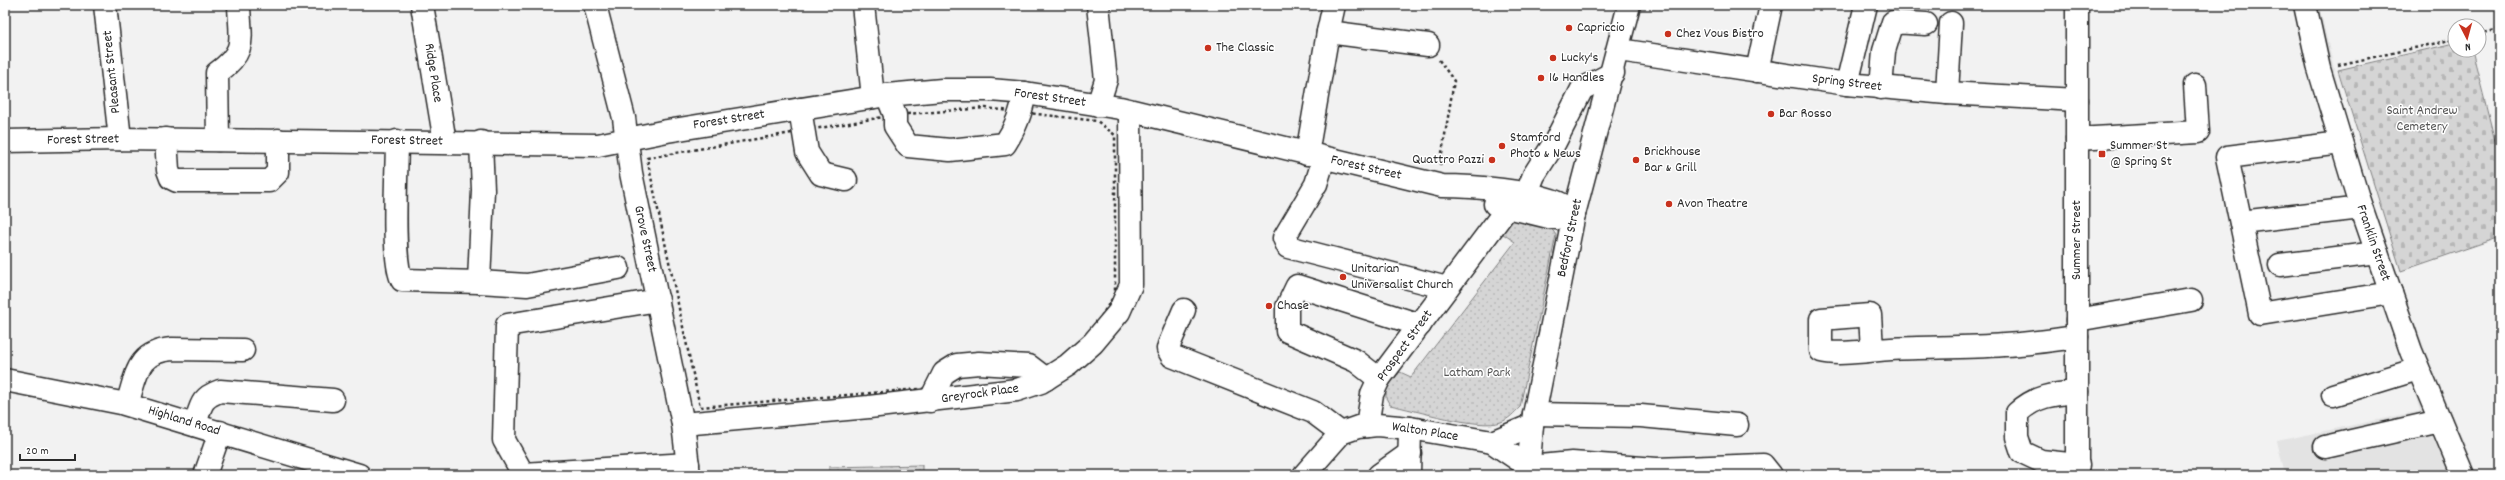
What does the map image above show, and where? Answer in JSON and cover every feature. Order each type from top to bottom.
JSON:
[{"type":"street","name":"Pleasant Street","points":[[105,5],[120,139]]},
{"type":"street","points":[[218,140],[217,73],[232,62],[240,50],[239,5]]},
{"type":"street","name":"Ridge Place","points":[[422,5],[445,142]]},
{"type":"street","name":"Grove Street","points":[[596,5],[622,106],[631,173],[683,424],[689,470]]},
{"type":"street","points":[[864,5],[880,96],[895,115],[895,126],[908,146],[950,150],[1005,144],[1014,130],[1021,112],[1025,93]]},
{"type":"street","points":[[1098,5],[1106,80],[1098,105]]},
{"type":"street","points":[[1334,5],[1328,32],[1316,156],[1316,184],[1284,238],[1288,247],[1447,288]]},
{"type":"street","name":"Bedford Street","points":[[1529,471],[1533,419],[1574,214],[1613,73],[1629,5]]},
{"type":"street","points":[[1757,71],[1771,5]]},
{"type":"street","points":[[1847,84],[1866,5]]},
{"type":"street","name":"Summer Street","points":[[2077,5],[2078,470]]},
{"type":"street","name":"Franklin Street","points":[[2305,5],[2319,69],[2361,208],[2418,369],[2463,475]]},
{"type":"street","points":[[1881,88],[1884,51],[1894,22],[1902,21],[1926,24]]},
{"type":"street","points":[[1947,94],[1951,23]]},
{"type":"street","points":[[1328,32],[1428,45]]},
{"type":"street","name":"Spring Street","points":[[1619,50],[1881,88],[1947,94],[2077,100]]},
{"type":"street","name":"Prospect Street","points":[[1356,429],[1379,380],[1515,198],[1534,175],[1555,142],[1582,89],[1613,73]]},
{"type":"street","points":[[2077,139],[2198,132],[2195,85]]},
{"type":"street","name":"Forest Street","points":[[5,141],[166,139],[598,144],[880,96],[942,90],[1025,93],[1130,111],[1440,186],[1457,194],[1515,198],[1557,218],[1574,214]]},
{"type":"street","points":[[800,109],[807,152],[821,174],[846,180]]},
{"type":"street","name":"Greyrock Place","points":[[683,424],[933,394],[1017,390],[1042,375],[1068,365],[1093,343],[1119,312],[1131,285],[1130,111]]},
{"type":"street","points":[[166,139],[168,170],[171,178],[177,181],[269,181],[278,172],[278,140]]},
{"type":"street","points":[[397,141],[397,251],[398,273],[402,280],[527,285],[618,268]]},
{"type":"street","points":[[479,282],[482,198],[481,142]]},
{"type":"street","points":[[2341,142],[2226,157],[2242,222],[2260,314],[2391,293]]},
{"type":"street","points":[[2242,222],[2361,208]]},
{"type":"street","points":[[2280,265],[2377,253]]},
{"type":"street","points":[[1379,380],[1356,361],[1287,331],[1287,307],[1297,286],[1420,325]]},
{"type":"street","points":[[658,300],[507,326],[504,440],[523,474],[689,470]]},
{"type":"street","points":[[1872,350],[2005,345],[2077,329],[2191,300]]},
{"type":"street","points":[[1184,310],[1169,345],[1168,349],[1172,356],[1356,429],[1304,475]]},
{"type":"street","points":[[127,404],[139,368],[147,356],[161,350],[172,349],[243,350]]},
{"type":"street","points":[[933,394],[944,373],[957,365],[979,363],[1029,366],[1042,375]]},
{"type":"street","points":[[2333,395],[2418,369]]},
{"type":"street","name":"Highland Road","points":[[5,380],[127,404],[359,475]]},
{"type":"street","points":[[195,424],[202,402],[208,396],[220,391],[333,400]]},
{"type":"street","points":[[2077,392],[2044,395],[2028,403],[2017,413],[2017,437],[2022,452],[2041,461],[2078,470]]},
{"type":"street","points":[[1492,442],[1533,419],[1641,416],[1737,425]]},
{"type":"street","points":[[2324,447],[2440,421]]},
{"type":"street","points":[[1408,475],[1410,428]]},
{"type":"street","name":"Walton Place","points":[[1356,429],[1410,428],[1492,442],[1529,471]]},
{"type":"street","points":[[205,475],[220,432]]},
{"type":"street","points":[[1379,475],[1410,453]]},
{"type":"street","points":[[1529,471],[1572,463],[1658,468],[1764,465],[1771,475]]},
{"type":"path","points":[[2487,32],[2500,29]]},
{"type":"path","points":[[2319,69],[2447,41]]},
{"type":"path","points":[[1428,45],[1454,81],[1440,186]]},
{"type":"path","points":[[647,158],[700,407],[933,394],[1018,381],[1042,375],[1055,365],[1095,326]]},
{"type":"shaded area","points":[[2298,5],[2319,5],[2351,141],[2387,248],[2425,350],[2473,464],[2437,475],[2285,475],[2277,441],[2420,411]]},
{"type":"green space","name":"Saint Andrew Cemetery","points":[[2447,45],[2447,58],[2474,58],[2500,161],[2500,237],[2401,271],[2338,70]]},
{"type":"green space","name":"Latham Park","points":[[1518,216],[1548,224],[1556,235],[1520,407],[1511,416],[1501,422],[1491,424],[1430,415],[1390,405],[1386,398],[1386,387],[1400,372],[1411,377],[1515,242],[1503,234],[1508,221]]},
{"type":"green space","points":[[922,465],[922,475],[829,475],[829,467]]},
{"type":"place","name":"Capriccio","points":[[1569,28]]},
{"type":"place","name":"Chez Vous Bistro","points":[[1668,34]]},
{"type":"place","name":"The Classic","points":[[1208,48]]},
{"type":"place","name":"Lucky's","points":[[1553,58]]},
{"type":"place","name":"16 Handles","points":[[1541,78]]},
{"type":"place","name":"Bar Rosso","points":[[1771,114]]},
{"type":"place","name":"Stamford Photo & News","points":[[1502,146]]},
{"type":"place","name":"Summer St @ Spring St","points":[[2102,154]]},
{"type":"place","name":"Quattro Pazzi","points":[[1492,160]]},
{"type":"place","name":"Brickhouse Bar & Grill","points":[[1636,160]]},
{"type":"place","name":"Avon Theatre","points":[[1669,204]]},
{"type":"place","name":"Unitarian Universalist Church","points":[[1343,277]]},
{"type":"place","name":"Chase","points":[[1269,306]]}]
